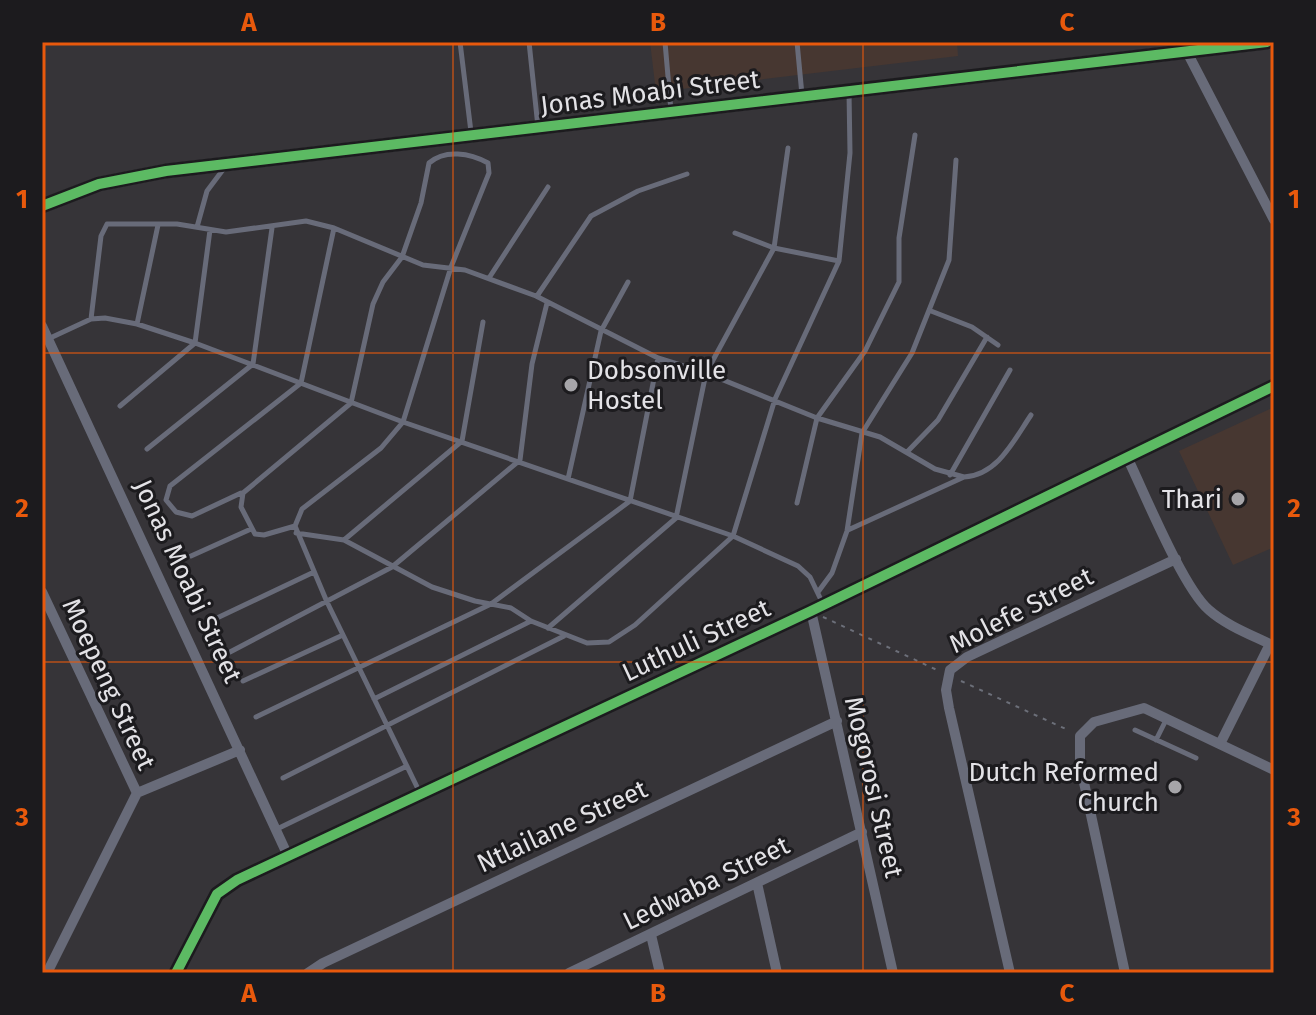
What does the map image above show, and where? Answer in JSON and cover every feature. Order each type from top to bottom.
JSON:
[{"type":"street","name":"Jonas Moabi Street","points":[[42,206],[122,179],[226,165],[1267,42]]},
{"type":"street","points":[[1187,52],[1274,220]]},
{"type":"street","name":"Jonas Moabi Street","points":[[42,326],[288,856]]},
{"type":"street","name":"Luthuli Street","points":[[176,973],[217,894],[288,856],[811,611],[1274,386]]},
{"type":"street","points":[[1127,457],[1176,559],[1206,608],[1272,645],[1220,744]]},
{"type":"street","name":"Molefe Street","points":[[1010,973],[949,708],[946,690],[950,670],[967,657],[1176,559]]},
{"type":"street","name":"Moepeng Street","points":[[42,592],[137,793]]},
{"type":"street","name":"Mogorosi Street","points":[[811,611],[893,973]]},
{"type":"street","points":[[1125,973],[1080,764],[1080,736],[1094,722],[1135,708],[1167,718],[1273,769]]},
{"type":"street","name":"Ntlailane Street","points":[[308,973],[337,956],[837,721]]},
{"type":"street","name":"Moepeng Street","points":[[47,973],[137,793],[240,750]]},
{"type":"street","name":"Ledwaba Street","points":[[569,973],[862,832]]},
{"type":"street","points":[[757,883],[777,973]]},
{"type":"street","points":[[651,935],[660,973]]},
{"type":"lane","points":[[460,42],[471,136]]},
{"type":"lane","points":[[529,42],[538,128]]},
{"type":"lane","points":[[665,42],[671,112]]},
{"type":"lane","points":[[797,42],[802,96]]},
{"type":"lane","points":[[243,493],[240,503],[251,529],[264,535],[295,529],[344,540],[392,567],[460,598],[511,608],[531,621],[565,635],[599,643],[619,637],[733,536],[775,399],[839,261],[850,153],[848,91]]},
{"type":"lane","points":[[797,503],[817,418],[865,351],[899,282],[899,238],[915,135]]},
{"type":"lane","points":[[548,628],[676,518],[706,373],[774,248],[788,148]]},
{"type":"lane","points":[[334,228],[301,383],[170,486],[166,500],[176,512],[192,516],[243,493],[351,403],[373,304],[377,292],[402,257],[421,203],[429,163],[441,155],[459,154],[483,160],[489,168],[451,267],[403,422],[381,448],[302,509],[295,529],[327,602],[421,794]]},
{"type":"lane","points":[[818,592],[832,573],[847,531],[862,433],[912,353],[949,260],[956,160]]},
{"type":"lane","points":[[197,227],[207,191],[226,165]]},
{"type":"lane","points":[[536,296],[591,216],[638,191],[687,174]]},
{"type":"lane","points":[[489,278],[548,187]]},
{"type":"lane","points":[[91,319],[104,226],[158,225],[210,230],[272,228],[306,221],[334,228],[402,257],[489,278],[536,296],[658,358],[775,399],[817,418],[880,437],[908,451],[919,461],[950,475],[975,476],[994,466],[1031,415]]},
{"type":"lane","points":[[137,324],[158,225]]},
{"type":"lane","points":[[147,449],[253,364],[272,228]]},
{"type":"lane","points":[[120,406],[182,358],[195,343],[210,230]]},
{"type":"lane","points":[[735,233],[774,248],[839,261]]},
{"type":"lane","points":[[568,479],[601,331],[628,282]]},
{"type":"lane","points":[[230,652],[392,567],[520,460],[532,364],[547,303]]},
{"type":"lane","points":[[931,311],[955,319],[998,345]]},
{"type":"lane","points":[[48,339],[91,319],[120,319],[195,343],[403,422],[733,536],[798,566],[818,592],[823,605]]},
{"type":"lane","points":[[344,540],[462,441],[483,322]]},
{"type":"lane","points":[[908,451],[938,420],[987,337]]},
{"type":"lane","points":[[256,717],[491,604],[630,501],[658,358]]},
{"type":"lane","points":[[950,475],[1010,370]]},
{"type":"lane","points":[[847,531],[964,477]]},
{"type":"lane","points":[[191,556],[251,529]]},
{"type":"lane","points":[[217,618],[314,572]]},
{"type":"lane","points":[[374,699],[531,621]]},
{"type":"lane","points":[[243,681],[343,635]]},
{"type":"lane","points":[[283,778],[388,729],[565,635]]},
{"type":"lane","points":[[1156,740],[1167,718]]},
{"type":"lane","points":[[1135,730],[1196,758]]},
{"type":"lane","points":[[276,830],[407,766]]},
{"type":"shaded area","points":[[650,42],[957,42],[958,56],[656,92]]},
{"type":"shaded area","name":"Thari","points":[[1274,407],[1274,547],[1233,565],[1179,451]]},
{"type":"cycle path","points":[[42,206],[99,184],[166,171],[1267,42]]},
{"type":"cycle path","points":[[176,973],[217,894],[237,880],[811,611],[1274,386]]},
{"type":"place","name":"Dobsonville Hostel","points":[[571,385]]},
{"type":"place","name":"Thari","points":[[1238,499]]},
{"type":"place","name":"Dutch Reformed Church","points":[[1175,787]]}]
